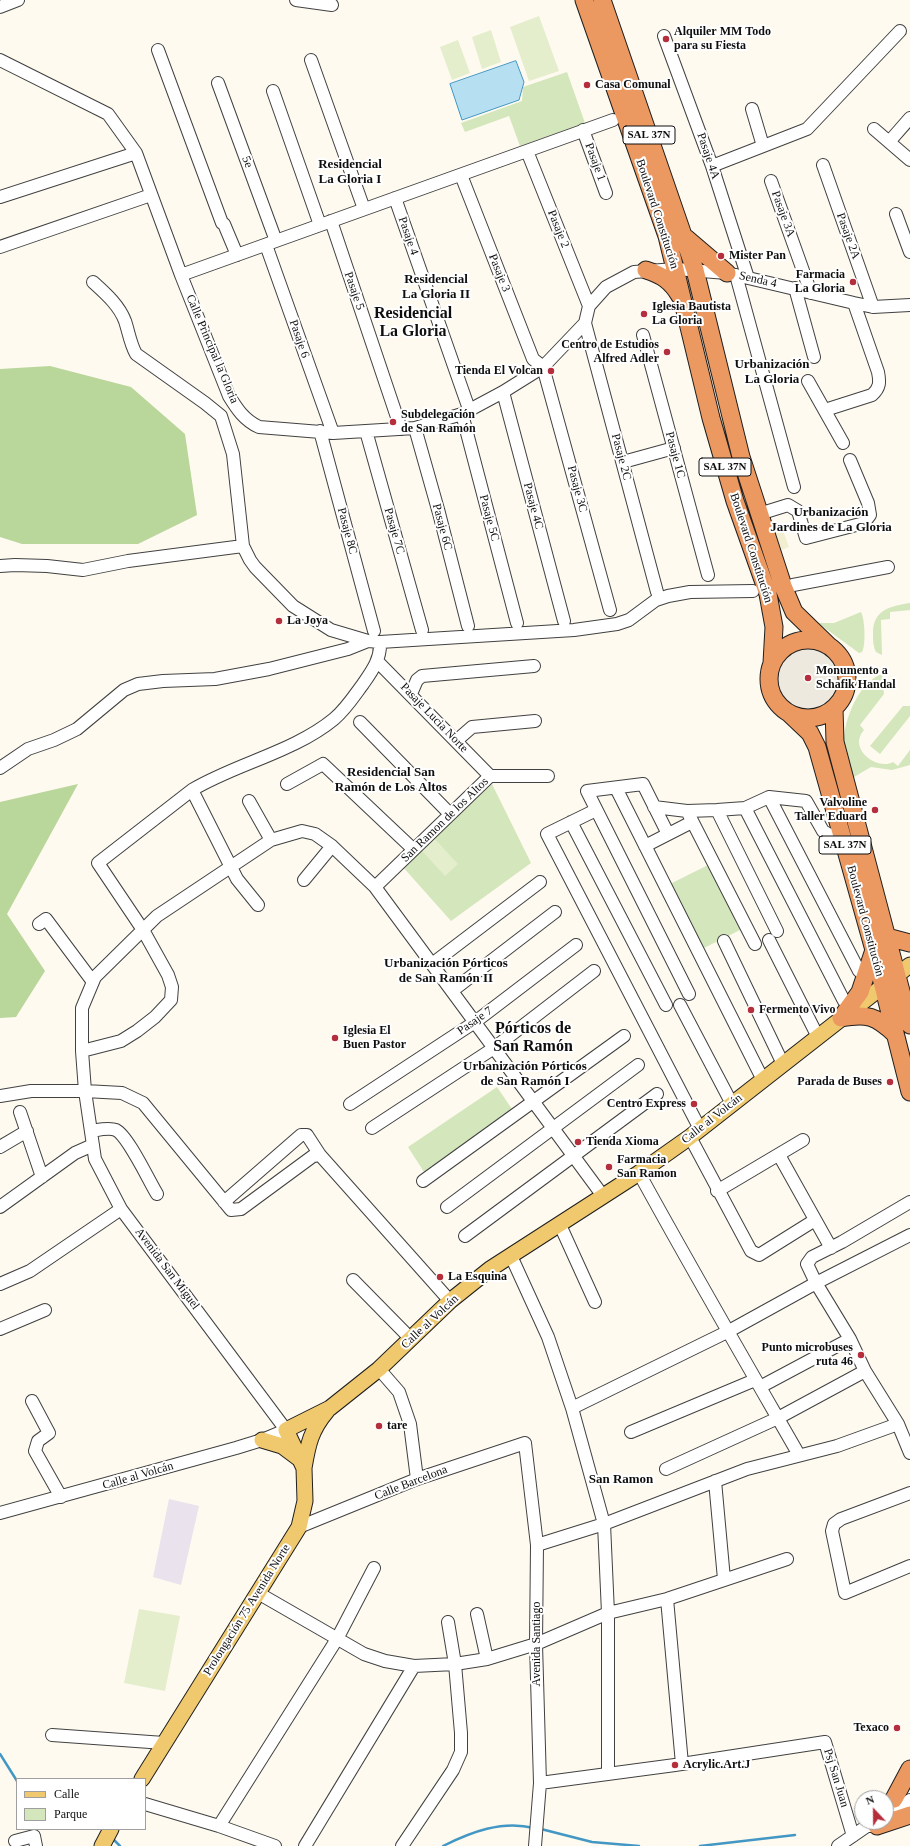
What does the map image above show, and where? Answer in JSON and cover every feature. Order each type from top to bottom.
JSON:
[{"type":"highway","name":"Boulevard Constitución","points":[[584,0],[667,236],[712,418],[733,494],[768,594],[774,627],[772,663]]},
{"type":"highway","name":"Boulevard Constitución","points":[[602,0],[695,270],[700,296],[742,457],[783,586],[794,612],[828,645]]},
{"type":"highway","points":[[646,270],[657,262],[664,254],[667,236]]},
{"type":"highway","points":[[685,238],[728,274]]},
{"type":"highway","points":[[646,270],[659,274],[668,280],[674,286],[683,301]]},
{"type":"highway","points":[[700,296],[704,285],[712,277],[728,274]]},
{"type":"highway","name":"SAL 37N","points":[[790,714],[777,703],[771,692],[768,680],[772,663],[779,652],[794,642],[811,639],[828,645],[841,656],[847,675],[844,695],[834,708]]},
{"type":"highway","name":"Boulevard Constitución","points":[[834,708],[835,742],[887,937],[889,981],[895,1034],[910,1092]]},
{"type":"highway","points":[[790,714],[804,718],[813,718],[834,708]]},
{"type":"highway","name":"Boulevard Constitución","points":[[790,714],[810,734],[817,747],[874,950],[910,1025]]},
{"type":"highway","points":[[887,937],[910,943]]},
{"type":"highway","points":[[841,1018],[860,992],[874,950]]},
{"type":"highway","points":[[910,986],[908,1000],[910,1020]]},
{"type":"highway","points":[[841,1018],[858,1015],[870,1017],[883,1023],[895,1034]]},
{"type":"highway","points":[[897,1802],[910,1769]]},
{"type":"highway","points":[[894,1819],[910,1815]]},
{"type":"main road","name":"Calle al Volcán","points":[[286,1430],[330,1408],[379,1369],[450,1301],[490,1270],[639,1173],[695,1133],[910,965]]},
{"type":"main road","points":[[262,1440],[282,1446],[302,1464],[317,1423],[330,1408]]},
{"type":"main road","name":"Prolongación 75 Avenida Norte","points":[[143,1778],[299,1527],[305,1501],[302,1464],[286,1430]]},
{"type":"main road","points":[[102,1846],[110,1830]]},
{"type":"street","points":[[0,7],[18,0]]},
{"type":"street","points":[[296,0],[332,5]]},
{"type":"street","points":[[712,166],[807,129],[900,31]]},
{"type":"street","name":"Pasaje 4A","points":[[664,36],[712,166],[748,278]]},
{"type":"street","points":[[158,50],[222,223],[224,224],[237,255]]},
{"type":"street","name":"Calle Principal la Gloria","points":[[0,60],[108,114],[136,153],[150,195],[229,396],[239,412],[252,423],[259,426],[333,433],[415,428],[466,411],[502,392],[543,367],[585,323]]},
{"type":"street","points":[[311,60],[364,209]]},
{"type":"street","name":"5e","points":[[218,83],[271,243]]},
{"type":"street","name":"Pasaje 5","points":[[273,91],[325,223],[401,429]]},
{"type":"street","points":[[752,109],[763,146]]},
{"type":"street","points":[[889,142],[910,118]]},
{"type":"street","points":[[181,275],[613,120]]},
{"type":"street","points":[[874,129],[910,160]]},
{"type":"street","name":"Pasaje 1","points":[[583,130],[606,193]]},
{"type":"street","name":"Pasaje 2","points":[[527,151],[589,306]]},
{"type":"street","points":[[0,197],[136,153]]},
{"type":"street","name":"Pasaje 2A","points":[[823,165],[873,307]]},
{"type":"street","name":"Pasaje 3","points":[[461,175],[533,359],[543,367]]},
{"type":"street","name":"Pasaje 3A","points":[[771,181],[811,293]]},
{"type":"street","points":[[0,247],[150,195]]},
{"type":"street","name":"Pasaje 4","points":[[395,198],[466,411]]},
{"type":"street","points":[[896,214],[910,252]]},
{"type":"street","name":"Pasaje 6","points":[[271,243],[333,433]]},
{"type":"street","points":[[585,323],[589,306],[606,287],[634,272],[676,269]]},
{"type":"street","name":"Senda 4","points":[[676,269],[728,274],[795,288],[873,307],[910,305]]},
{"type":"street","points":[[728,274],[794,487]]},
{"type":"street","points":[[93,282],[114,304],[121,315],[131,345],[136,354],[205,402],[221,416],[233,454],[243,546],[250,560],[293,606],[331,630],[374,638],[574,630],[617,624],[629,620],[656,600],[668,596],[690,592],[754,591]]},
{"type":"street","points":[[795,288],[814,357]]},
{"type":"street","points":[[825,410],[864,399],[878,390],[878,372],[854,303]]},
{"type":"street","name":"Pasaje 2C","points":[[585,323],[657,592]]},
{"type":"street","name":"Pasaje 1C","points":[[643,335],[708,575]]},
{"type":"street","name":"Pasaje 3C","points":[[543,367],[610,610]]},
{"type":"street","points":[[808,381],[843,443]]},
{"type":"street","name":"Pasaje 4C","points":[[502,392],[564,620]]},
{"type":"street","name":"Pasaje 5C","points":[[466,411],[517,623]]},
{"type":"street","points":[[221,416],[239,412]]},
{"type":"street","name":"Pasaje 6C","points":[[415,428],[439,513],[468,626]]},
{"type":"street","name":"Pasaje 8C","points":[[320,431],[374,638]]},
{"type":"street","name":"Pasaje 7C","points":[[366,431],[422,630]]},
{"type":"street","points":[[623,462],[674,448]]},
{"type":"street","points":[[759,514],[788,505],[798,511],[806,538],[864,523],[870,515],[868,503],[850,460]]},
{"type":"street","points":[[0,566],[34,565],[83,570],[128,561],[243,546]]},
{"type":"street","points":[[793,585],[888,567]]},
{"type":"street","points":[[82,1051],[121,1041],[132,1034],[155,1017],[170,1000],[172,987],[168,975],[143,930],[98,863],[192,790],[275,752],[326,725],[348,704],[377,661],[380,654],[374,638]]},
{"type":"street","points":[[0,768],[28,749],[54,740],[77,729],[124,690],[138,684],[190,679],[215,679],[269,669],[341,651],[374,638]]},
{"type":"street","name":"Pasaje Lucia Norte","points":[[377,661],[490,776]]},
{"type":"street","points":[[411,694],[417,680],[422,676],[534,666]]},
{"type":"street","points":[[456,741],[472,727],[535,721]]},
{"type":"street","points":[[360,722],[450,814]]},
{"type":"street","points":[[287,784],[323,764],[413,849]]},
{"type":"street","name":"San Ramon de los Altos","points":[[375,887],[490,776],[548,776]]},
{"type":"street","points":[[668,834],[643,784],[586,791],[689,994]]},
{"type":"street","points":[[616,788],[763,1080]]},
{"type":"street","points":[[192,790],[230,866],[242,885],[258,905]]},
{"type":"street","points":[[769,797],[859,971]]},
{"type":"street","points":[[654,807],[690,816],[717,810],[745,808],[769,797],[806,801],[823,831],[844,843]]},
{"type":"street","points":[[249,801],[271,840]]},
{"type":"street","points":[[745,808],[844,1001]]},
{"type":"street","points":[[596,810],[547,834],[695,1133],[717,1191],[754,1254],[759,1255],[815,1220]]},
{"type":"street","points":[[717,810],[777,930]]},
{"type":"street","points":[[645,846],[668,834],[690,816]]},
{"type":"street","points":[[690,816],[755,944]]},
{"type":"street","points":[[571,822],[666,1005]]},
{"type":"street","name":"Avenida San Miguel","points":[[286,1430],[121,1209],[95,1159],[85,1091],[82,1051],[82,1008],[95,977],[157,916],[271,840],[302,831],[315,834],[332,846],[375,887],[603,1196]]},
{"type":"street","points":[[304,880],[332,846]]},
{"type":"street","points":[[432,964],[540,882]]},
{"type":"street","points":[[452,991],[555,912]]},
{"type":"street","points":[[39,924],[46,919],[93,982]]},
{"type":"street","points":[[724,940],[783,1064]]},
{"type":"street","points":[[769,940],[818,1037]]},
{"type":"street","name":"Pasaje 7","points":[[350,1104],[475,1022],[576,945]]},
{"type":"street","points":[[372,1128],[494,1048],[594,972]]},
{"type":"street","points":[[680,1005],[732,1104]]},
{"type":"street","points":[[423,1181],[624,1036]]},
{"type":"street","points":[[447,1207],[638,1065]]},
{"type":"street","points":[[0,1096],[31,1091],[85,1091],[122,1093],[143,1103],[231,1210],[240,1209],[313,1156],[320,1155]]},
{"type":"street","points":[[465,1236],[657,1094]]},
{"type":"street","points":[[20,1112],[42,1177]]},
{"type":"street","points":[[91,1132],[108,1129],[116,1130],[124,1138],[157,1194]]},
{"type":"street","points":[[0,1147],[27,1131]]},
{"type":"street","points":[[224,1202],[301,1135],[306,1135],[320,1155],[450,1301]]},
{"type":"street","points":[[717,1191],[802,1140]]},
{"type":"street","points":[[0,1207],[75,1153],[93,1145]]},
{"type":"street","points":[[779,1155],[831,1248]]},
{"type":"street","points":[[639,1173],[799,1455]]},
{"type":"street","points":[[910,1202],[831,1248],[812,1257],[808,1261],[816,1283],[850,1339],[865,1371],[898,1424],[910,1453]]},
{"type":"street","points":[[0,1284],[30,1271],[121,1209]]},
{"type":"street","points":[[560,1225],[595,1302]]},
{"type":"street","points":[[572,1408],[729,1332],[816,1283],[910,1235]]},
{"type":"street","points":[[511,1256],[548,1337],[572,1408],[604,1524],[608,1613],[608,1774]]},
{"type":"street","points":[[353,1280],[411,1340]]},
{"type":"street","points":[[0,1328],[45,1310]]},
{"type":"street","points":[[631,1432],[757,1383],[850,1339]]},
{"type":"street","points":[[379,1369],[399,1392],[410,1424],[416,1479]]},
{"type":"street","points":[[666,1469],[778,1418],[865,1371]]},
{"type":"street","points":[[32,1401],[49,1433],[38,1441],[36,1451],[61,1497]]},
{"type":"street","points":[[537,1546],[604,1524],[747,1469],[837,1446],[898,1424]]},
{"type":"street","name":"Calle al Volcán","points":[[0,1513],[262,1440],[286,1430]]},
{"type":"street","name":"Calle Barcelona","points":[[299,1527],[416,1479],[525,1443]]},
{"type":"street","name":"Avenida Santiago","points":[[525,1443],[537,1546],[536,1644],[540,1783],[535,1842]]},
{"type":"street","points":[[715,1482],[724,1579]]},
{"type":"street","points":[[910,1493],[841,1519],[834,1524],[832,1531],[845,1592],[910,1566]]},
{"type":"street","points":[[258,1593],[364,1654],[385,1661],[414,1666],[455,1664],[486,1659],[536,1644],[608,1613],[667,1599],[787,1559]]},
{"type":"street","points":[[219,1826],[336,1639],[374,1568]]},
{"type":"street","points":[[540,1783],[682,1764],[667,1599]]},
{"type":"street","points":[[476,1614],[486,1659]]},
{"type":"street","points":[[402,1846],[453,1770],[461,1752],[462,1733],[455,1664],[448,1622]]},
{"type":"street","points":[[305,1846],[414,1666]]},
{"type":"street","points":[[52,1735],[164,1743]]},
{"type":"street","name":"Psj San Juan","points":[[682,1764],[825,1742],[853,1836]]},
{"type":"street","points":[[897,1802],[910,1785]]},
{"type":"street","points":[[146,1804],[219,1826],[275,1846]]},
{"type":"street","points":[[838,1846],[864,1830]]},
{"type":"street","points":[[14,1841],[34,1836],[36,1846]]},
{"type":"shaded area","points":[[781,525],[789,547],[781,550],[773,528]]},
{"type":"shaded area","points":[[802,647],[814,647],[831,656],[838,667],[840,679],[838,691],[831,702],[814,711],[802,711],[790,706],[781,697],[776,685],[776,673],[781,661],[790,652]]},
{"type":"shaded area","points":[[169,1499],[199,1506],[181,1585],[153,1577]]},
{"type":"green space","points":[[539,16],[559,71],[529,81],[510,27]]},
{"type":"green space","points":[[491,30],[501,62],[482,69],[472,37]]},
{"type":"green space","points":[[458,40],[470,73],[452,80],[440,47]]},
{"type":"green space","points":[[567,72],[585,123],[520,146],[509,116],[465,132],[461,123],[522,101],[523,87]]},
{"type":"green space","points":[[50,366],[131,387],[185,434],[197,515],[138,544],[22,544],[0,537],[0,369]]},
{"type":"green space","points":[[910,603],[910,610],[890,612],[890,619],[881,620],[882,655],[876,652],[873,633],[874,625],[879,614],[884,610]]},
{"type":"green space","points":[[861,612],[864,626],[864,639],[862,652],[859,653],[818,623],[834,623]]},
{"type":"green space","points":[[882,674],[884,694],[860,725],[864,730],[860,737],[859,744],[866,756],[873,761],[887,764],[893,762],[898,766],[910,750],[910,765],[892,770],[871,767],[854,777],[850,774],[844,747],[846,724],[854,703],[860,693],[874,678]]},
{"type":"green space","points":[[903,706],[910,706],[910,716],[880,754],[870,746]]},
{"type":"green space","points":[[78,784],[7,914],[45,971],[16,1017],[0,1018],[0,802]]},
{"type":"green space","points":[[492,784],[531,863],[451,921],[402,866]]},
{"type":"green space","points":[[435,839],[458,864],[445,876],[422,851]]},
{"type":"green space","points":[[710,864],[742,929],[700,950],[668,885]]},
{"type":"green space","points":[[497,1087],[514,1112],[424,1172],[408,1147]]},
{"type":"green space","points":[[139,1609],[180,1616],[165,1691],[124,1683]]},
{"type":"water","points":[[516,61],[524,82],[519,100],[462,120],[450,84]]},
{"type":"waterway","points":[[0,1754],[16,1779]]},
{"type":"waterway","points":[[443,1846],[476,1832],[499,1826],[510,1825],[534,1828]]},
{"type":"waterway","points":[[541,1829],[592,1842],[639,1846]]},
{"type":"waterway","points":[[700,1846],[795,1835]]},
{"type":"waterway","points":[[112,1838],[120,1846]]},
{"type":"place","name":"Alquiler MM Todo para su Fiesta","points":[[666,39]]},
{"type":"place","name":"Casa Comunal","points":[[587,85]]},
{"type":"place","name":"Mister Pan","points":[[721,256]]},
{"type":"place","name":"Farmacia La Gloria","points":[[853,282]]},
{"type":"place","name":"Iglesia Bautista La Gloria","points":[[644,314]]},
{"type":"place","name":"Centro de Estudios Alfred Adler","points":[[667,352]]},
{"type":"place","name":"Tienda El Volcan","points":[[551,371]]},
{"type":"place","name":"Subdelegación de San Ramón","points":[[393,422]]},
{"type":"place","name":"La Joya","points":[[279,621]]},
{"type":"place","name":"Monumento a Schafik Handal","points":[[808,678]]},
{"type":"place","name":"Valvoline Taller Eduard","points":[[875,810]]},
{"type":"place","name":"Fermento Vivo","points":[[751,1010]]},
{"type":"place","name":"Iglesia El Buen Pastor","points":[[335,1038]]},
{"type":"place","name":"Parada de Buses","points":[[890,1082]]},
{"type":"place","name":"Centro Express","points":[[694,1104]]},
{"type":"place","name":"Tienda Xioma","points":[[578,1142]]},
{"type":"place","name":"Farmacia San Ramon","points":[[609,1167]]},
{"type":"place","name":"La Esquina","points":[[440,1277]]},
{"type":"place","name":"Punto microbuses ruta 46","points":[[861,1355]]},
{"type":"place","name":"tare","points":[[379,1426]]},
{"type":"place","name":"Texaco","points":[[897,1728]]},
{"type":"place","name":"Acrylic.Art.J","points":[[675,1765]]},
{"type":"district","name":"Residencial La Gloria I","points":[[350,172]]},
{"type":"district","name":"Residencial La Gloria II","points":[[436,288]]},
{"type":"district","name":"Residencial La Gloria","points":[[413,323]]},
{"type":"district","name":"Urbanización La Gloria","points":[[772,372]]},
{"type":"district","name":"Urbanización Jardines de La Gloria","points":[[831,520]]},
{"type":"district","name":"Residencial San Ramón de Los Altos","points":[[391,780]]},
{"type":"district","name":"Urbanización Pórticos de San Ramón II","points":[[446,972]]},
{"type":"district","name":"Pórticos de San Ramón","points":[[533,1038]]},
{"type":"district","name":"Urbanización Pórticos de San Ramón I","points":[[525,1074]]},
{"type":"district","name":"San Ramon","points":[[621,1480]]}]
